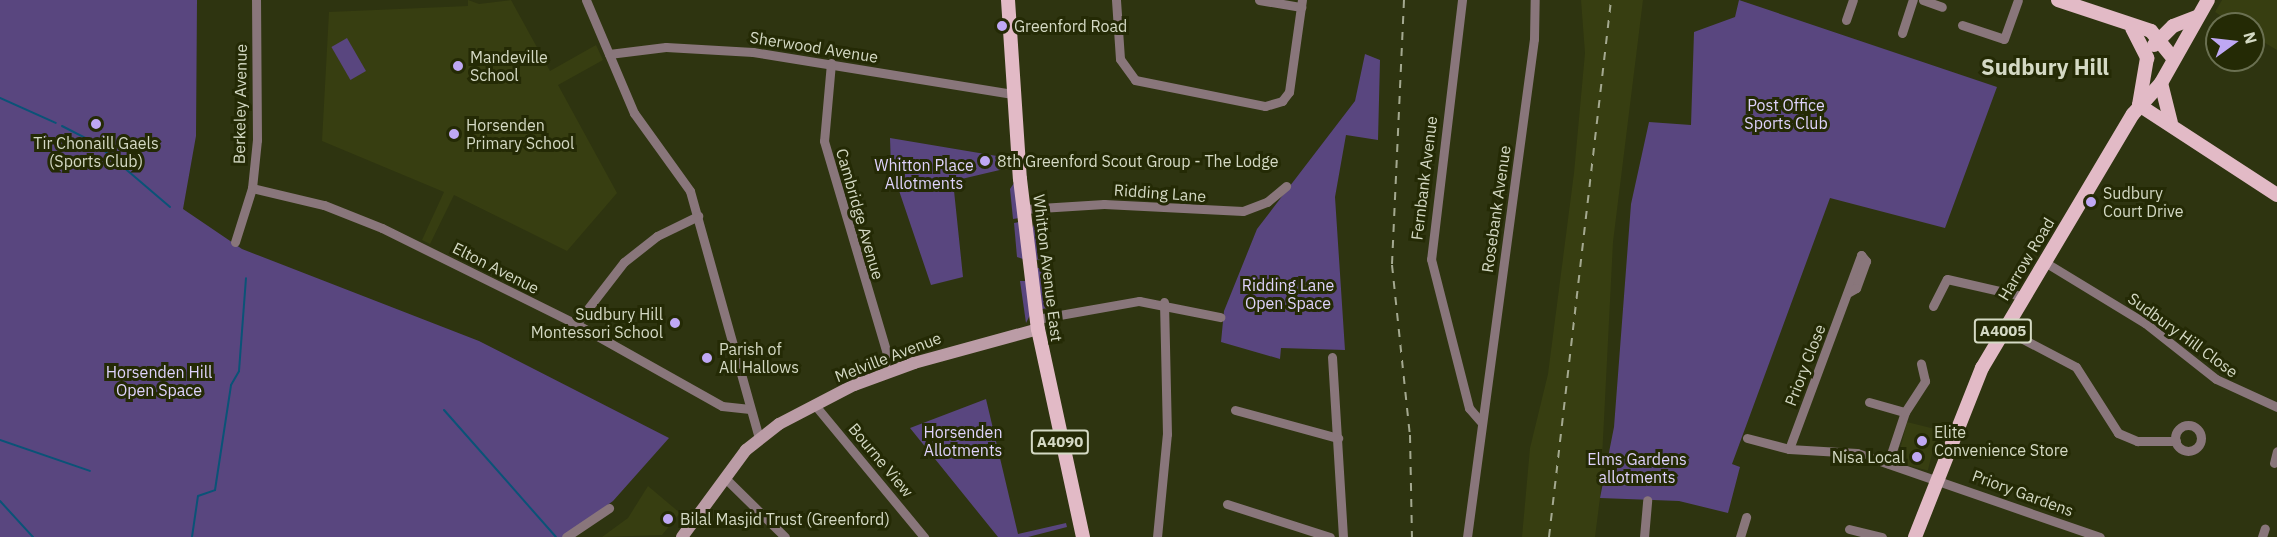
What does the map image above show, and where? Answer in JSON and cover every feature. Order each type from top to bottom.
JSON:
[{"type":"main road","name":"Whitton Avenue East","points":[[1008,0],[1013,94],[1038,324],[1083,537]]},
{"type":"main road","points":[[2058,0],[2159,38],[2171,61],[2148,63],[2132,28]]},
{"type":"main road","name":"A4005","points":[[2161,83],[2171,61],[2208,0]]},
{"type":"main road","name":"A4005","points":[[2159,38],[2196,17]]},
{"type":"main road","name":"Harrow Road","points":[[2139,105],[2148,63],[2159,38]]},
{"type":"main road","points":[[2161,83],[2171,123]]},
{"type":"main road","name":"Harrow Road","points":[[1915,537],[1935,477],[2004,329],[2139,105],[2161,83]]},
{"type":"main road","points":[[2139,105],[2171,123],[2277,195]]},
{"type":"street","name":"Berkeley Avenue","points":[[235,242],[252,188],[256,0]]},
{"type":"street","points":[[586,0],[643,128],[686,182],[698,216],[759,438]]},
{"type":"street","points":[[1116,0],[1123,66],[1143,84],[1265,106],[1282,101],[1289,92],[1302,4],[1260,0]]},
{"type":"street","name":"Fernbank Avenue","points":[[1462,0],[1431,258],[1469,408],[1481,422]]},
{"type":"street","name":"Rosebank Avenue","points":[[1467,537],[1533,48],[1535,0]]},
{"type":"street","points":[[1846,20],[1853,0]]},
{"type":"street","points":[[1902,33],[1912,0]]},
{"type":"street","points":[[1923,0],[1942,7]]},
{"type":"street","points":[[1962,25],[2004,39],[2018,0]]},
{"type":"street","name":"Sherwood Avenue","points":[[609,54],[685,46],[831,63],[1013,94]]},
{"type":"street","name":"Cambridge Avenue","points":[[831,63],[823,124],[827,160],[892,371]]},
{"type":"street","name":"Ridding Lane","points":[[1024,209],[1104,204],[1243,211],[1286,186]]},
{"type":"street","name":"Elton Avenue","points":[[252,188],[324,205],[382,228],[576,324],[722,406],[750,409]]},
{"type":"street","points":[[576,324],[624,262],[657,236],[698,216]]},
{"type":"street","name":"Sudbury Hill Close","points":[[2043,261],[2145,322],[2216,380],[2277,407]]},
{"type":"street","points":[[1934,306],[1947,279],[2022,296]]},
{"type":"street","name":"Priory Close","points":[[1789,449],[1849,292]]},
{"type":"street","points":[[1157,537],[1167,434],[1164,302]]},
{"type":"street","points":[[1038,324],[1112,304],[1164,302],[1220,317]]},
{"type":"street","name":"Melville Avenue","points":[[682,537],[725,478],[759,438],[814,404],[892,371],[1038,324]]},
{"type":"street","points":[[2004,329],[2076,367],[2118,433],[2137,441],[2176,441]]},
{"type":"street","points":[[1332,357],[1343,537]]},
{"type":"street","points":[[1888,463],[1905,412],[1925,381],[1921,363]]},
{"type":"street","points":[[1869,402],[1905,412]]},
{"type":"street","name":"Bourne View","points":[[814,404],[924,537]]},
{"type":"street","points":[[1235,410],[1338,438]]},
{"type":"street","name":"Priory Gardens","points":[[1747,438],[1789,449],[1837,448],[1935,477],[2100,537]]},
{"type":"street","points":[[2274,463],[2277,451]]},
{"type":"street","points":[[725,478],[785,537]]},
{"type":"street","points":[[1644,537],[1647,500]]},
{"type":"street","points":[[1227,504],[1330,537]]},
{"type":"street","points":[[566,537],[609,508]]},
{"type":"street","points":[[1740,537],[1746,517]]},
{"type":"street","points":[[1849,529],[1882,537]]},
{"type":"shaded area","name":"Horsenden Primary School","points":[[468,0],[479,4],[511,0],[550,71],[596,45],[603,60],[558,85],[617,193],[567,251],[454,195],[430,244],[422,240],[444,192],[322,141],[329,12],[468,6]]},
{"type":"shaded area","points":[[1581,0],[1643,0],[1613,242],[1600,498],[1595,537],[1522,537],[1530,448],[1548,374],[1574,173],[1585,53]]},
{"type":"shaded area","points":[[2222,0],[2277,0],[2277,50],[2265,43],[2265,12],[2215,12]]},
{"type":"shaded area","points":[[1907,422],[1938,430],[1928,470],[1897,463]]},
{"type":"shaded area","points":[[648,486],[680,513],[662,535],[602,537],[628,518]]},
{"type":"green space","name":"Horsenden Hill Open Space","points":[[0,0],[197,0],[196,136],[183,209],[242,249],[479,341],[669,438],[613,501],[564,537],[0,537]]},
{"type":"green space","name":"Post Office Sports Club","points":[[1739,0],[1997,87],[1945,228],[1830,198],[1732,464],[1740,467],[1728,513],[1679,501],[1600,498],[1614,427],[1631,204],[1649,122],[1691,125],[1694,32],[1735,17]]},
{"type":"green space","points":[[347,38],[366,71],[350,80],[331,47]]},
{"type":"green space","name":"Ridding Lane Open Space","points":[[1365,54],[1380,60],[1378,140],[1346,135],[1335,197],[1345,350],[1281,348],[1280,359],[1221,342],[1224,311],[1257,229],[1355,101]]},
{"type":"green space","name":"Whitton Place Allotments","points":[[890,138],[1003,157],[1004,169],[953,181],[963,277],[931,285],[891,167]]},
{"type":"green space","points":[[1014,183],[1019,218],[1013,219],[1010,189]]},
{"type":"green space","points":[[1037,216],[1042,259],[1035,260],[1032,230]]},
{"type":"green space","points":[[1019,222],[1024,259],[1017,257],[1014,223]]},
{"type":"green space","points":[[1036,268],[1043,268],[1048,308],[1042,309]]},
{"type":"green space","points":[[1020,281],[1026,281],[1031,313],[1026,323]]},
{"type":"green space","name":"Horsenden Allotments","points":[[986,399],[1018,534],[1066,523],[1067,527],[1028,537],[998,537],[910,428]]},
{"type":"waterway","points":[[0,98],[56,123]]},
{"type":"waterway","points":[[62,126],[94,142],[170,207]]},
{"type":"waterway","points":[[192,537],[198,496],[215,490],[231,385],[239,371],[246,278]]},
{"type":"waterway","points":[[444,410],[556,537]]},
{"type":"waterway","points":[[0,440],[90,471]]},
{"type":"waterway","points":[[0,501],[33,537]]},
{"type":"railway","points":[[1404,0],[1392,265],[1410,435],[1412,537]]},
{"type":"railway","points":[[1549,537],[1611,0]]},
{"type":"place","name":"Greenford Road","points":[[1002,26]]},
{"type":"place","name":"Mandeville School","points":[[458,66]]},
{"type":"place","name":"Tir Chonaill Gaels (Sports Club)","points":[[96,124]]},
{"type":"place","name":"Horsenden Primary School","points":[[454,134]]},
{"type":"place","name":"8th Greenford Scout Group - The Lodge","points":[[985,161]]},
{"type":"place","name":"Sudbury Court Drive","points":[[2091,202]]},
{"type":"place","name":"Sudbury Hill Montessori School","points":[[675,323]]},
{"type":"place","name":"Parish of All Hallows","points":[[707,358]]},
{"type":"place","name":"Elite Convenience Store","points":[[1922,441]]},
{"type":"place","name":"Nisa Local","points":[[1917,457]]},
{"type":"place","name":"Bilal Masjid Trust (Greenford)","points":[[668,519]]},
{"type":"district","name":"Sudbury Hill","points":[[2045,67]]},
{"type":"park label","name":"Elms Gardens allotments","points":[[1637,468]]}]
